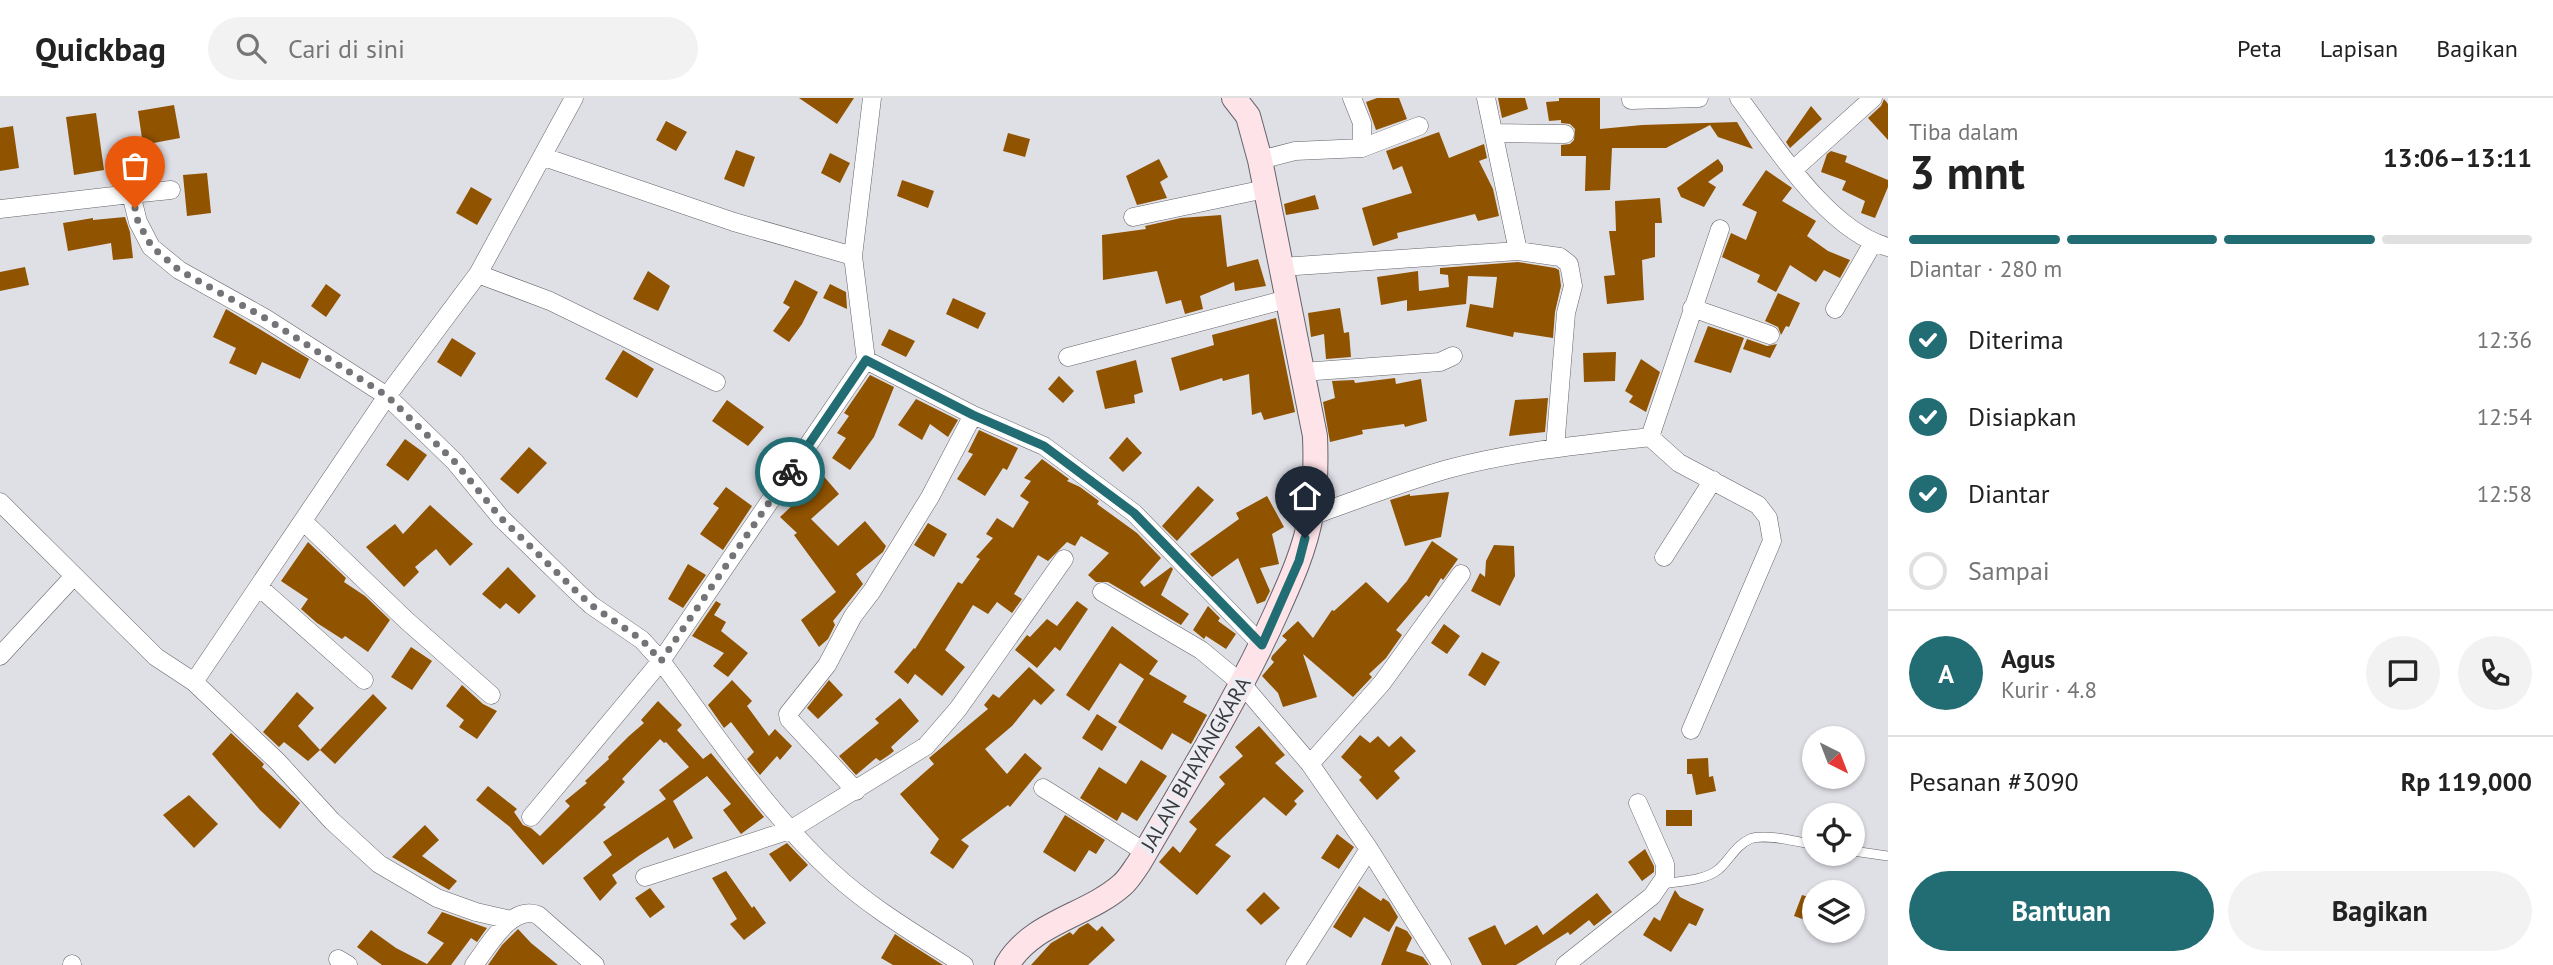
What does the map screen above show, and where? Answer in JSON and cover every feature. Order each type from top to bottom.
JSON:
[{"type":"street","points":[[194,682],[387,396],[478,274],[575,98]]},
{"type":"street","points":[[531,817],[661,661],[866,360],[853,256],[872,98]]},
{"type":"street","name":"JALAN BHAYANGKARA","points":[[1007,965],[1013,955],[1032,937],[1102,899],[1123,884],[1145,852],[1262,645],[1299,561],[1311,516],[1317,469],[1315,436],[1260,160],[1248,116],[1234,98]]},
{"type":"street","points":[[1352,98],[1362,122],[1362,148]]},
{"type":"street","points":[[1486,98],[1518,251]]},
{"type":"street","points":[[1631,100],[1699,98]]},
{"type":"street","points":[[1739,98],[1822,205],[1881,245],[1835,309]]},
{"type":"street","points":[[1793,170],[1873,98]]},
{"type":"street","points":[[1260,160],[1295,150],[1362,148],[1419,126]]},
{"type":"street","points":[[1494,133],[1566,134]]},
{"type":"street","points":[[544,157],[734,222],[853,256]]},
{"type":"street","points":[[1133,217],[1265,189]]},
{"type":"street","points":[[0,209],[170,190]]},
{"type":"street","points":[[131,194],[138,222],[152,247],[179,270],[265,318],[387,396],[455,462],[501,518],[591,605],[642,640],[790,830],[832,872],[873,907],[964,965]]},
{"type":"street","points":[[1650,437],[1720,229]]},
{"type":"street","points":[[1281,267],[1518,251],[1560,257],[1569,264],[1573,286],[1566,313],[1555,448]]},
{"type":"street","points":[[478,274],[550,301],[716,382]]},
{"type":"street","points":[[1068,357],[1287,299]]},
{"type":"street","points":[[1692,308],[1770,335]]},
{"type":"street","points":[[1302,372],[1440,362],[1453,355]]},
{"type":"street","points":[[866,360],[973,415],[1044,446],[1134,513],[1262,645]]},
{"type":"street","points":[[856,791],[789,719],[788,714],[827,665],[853,616],[872,591],[930,498],[973,415]]},
{"type":"street","points":[[1311,516],[1448,469],[1494,458],[1650,437],[1679,463],[1758,505],[1768,518],[1772,541],[1691,730]]},
{"type":"street","points":[[1664,557],[1713,480]]},
{"type":"street","points":[[0,502],[74,577],[124,622],[156,657],[194,682],[278,762],[332,821],[379,864],[437,898],[476,912],[512,920]]},
{"type":"street","points":[[304,522],[406,620],[491,695]]},
{"type":"street","points":[[645,877],[790,830],[926,747],[958,709],[1064,559]]},
{"type":"street","points":[[1310,764],[1382,683],[1461,574]]},
{"type":"street","points":[[0,656],[74,577]]},
{"type":"street","points":[[259,587],[364,680]]},
{"type":"street","points":[[1102,592],[1201,650],[1242,684],[1310,764],[1369,849],[1442,965]]},
{"type":"street","points":[[1043,788],[1145,852]]},
{"type":"street","points":[[1565,965],[1652,896],[1662,884],[1665,864],[1637,803]]},
{"type":"street","points":[[1295,965],[1369,849]]},
{"type":"street","points":[[474,965],[512,920],[523,913],[538,915],[584,961]]},
{"type":"lane","points":[[1662,884],[1706,877],[1719,869],[1733,851],[1752,838],[1802,843]]},
{"type":"lane","points":[[1865,853],[1888,856]]},
{"type":"building","points":[[799,98],[854,98],[837,124]]},
{"type":"building","points":[[1377,98],[1399,98],[1407,119],[1376,130],[1366,102]]},
{"type":"building","points":[[1498,98],[1525,98],[1528,109],[1502,118]]},
{"type":"building","points":[[1559,98],[1600,98],[1600,129],[1737,122],[1753,149],[1718,137],[1710,125],[1666,148],[1612,148],[1610,190],[1585,191],[1586,156],[1561,156],[1561,145],[1570,144],[1574,140],[1575,129],[1570,124],[1561,123],[1561,120],[1549,121],[1546,102],[1559,101]]},
{"type":"building","points":[[1884,99],[1888,104],[1888,140],[1868,118],[1881,106]]},
{"type":"building","points":[[174,105],[180,138],[143,145],[138,111]]},
{"type":"building","points":[[1811,106],[1822,119],[1790,148],[1786,142]]},
{"type":"building","points":[[96,113],[104,170],[74,175],[66,117]]},
{"type":"building","points":[[666,121],[687,132],[676,151],[656,140]]},
{"type":"building","points":[[13,126],[19,168],[0,171],[0,128]]},
{"type":"building","points":[[1439,132],[1449,158],[1484,144],[1487,158],[1479,161],[1493,189],[1499,216],[1478,221],[1475,214],[1397,233],[1398,238],[1373,246],[1362,208],[1412,193],[1402,166],[1393,170],[1386,151]]},
{"type":"building","points":[[1008,133],[1030,139],[1025,157],[1003,151]]},
{"type":"building","points":[[736,150],[755,157],[744,187],[724,179]]},
{"type":"building","points":[[1831,151],[1847,156],[1845,162],[1888,180],[1888,187],[1875,218],[1861,213],[1865,201],[1842,190],[1846,181],[1821,172],[1827,154]]},
{"type":"building","points":[[830,153],[850,163],[840,183],[821,173]]},
{"type":"building","points":[[1159,159],[1168,177],[1160,182],[1167,198],[1137,205],[1126,176]]},
{"type":"building","points":[[1718,159],[1723,171],[1708,182],[1716,187],[1704,207],[1681,197],[1677,188]]},
{"type":"building","points":[[1766,170],[1792,188],[1782,201],[1816,221],[1807,236],[1828,251],[1850,260],[1840,278],[1824,270],[1816,282],[1790,265],[1776,292],[1757,282],[1760,275],[1722,257],[1731,233],[1746,240],[1757,212],[1742,205]]},
{"type":"building","points":[[207,173],[211,213],[187,216],[183,175]]},
{"type":"building","points":[[902,180],[934,191],[928,208],[897,196]]},
{"type":"building","points":[[471,187],[492,199],[477,225],[456,213]]},
{"type":"building","points":[[1315,195],[1319,209],[1286,215],[1284,204]]},
{"type":"building","points":[[1660,198],[1662,223],[1655,223],[1655,257],[1642,260],[1644,300],[1607,304],[1604,276],[1615,275],[1609,231],[1616,231],[1615,201]]},
{"type":"building","points":[[1221,215],[1227,267],[1258,259],[1266,286],[1235,291],[1234,282],[1200,296],[1203,309],[1185,314],[1181,300],[1166,304],[1157,271],[1103,280],[1102,235],[1146,229],[1145,226],[1181,218]]},
{"type":"building","points":[[125,217],[133,258],[113,260],[111,243],[68,251],[63,223]]},
{"type":"building","points":[[1518,262],[1559,270],[1561,286],[1553,338],[1514,332],[1513,337],[1466,327],[1470,304],[1493,308],[1497,277],[1468,276],[1466,304],[1407,311],[1407,300],[1381,305],[1377,277],[1418,271],[1419,291],[1449,287],[1448,275],[1440,274],[1440,268]]},
{"type":"building","points":[[25,267],[29,285],[0,291],[0,272]]},
{"type":"building","points":[[648,271],[670,286],[658,311],[633,299]]},
{"type":"building","points":[[795,280],[818,292],[802,324],[789,342],[773,331],[790,307],[783,303]]},
{"type":"building","points":[[326,284],[341,295],[326,317],[311,306]]},
{"type":"building","points":[[830,284],[846,292],[847,309],[823,298]]},
{"type":"building","points":[[1778,293],[1800,303],[1789,327],[1786,326],[1781,335],[1778,327],[1765,321]]},
{"type":"building","points":[[953,298],[986,313],[978,329],[946,314]]},
{"type":"building","points":[[1340,308],[1344,333],[1349,332],[1351,357],[1326,359],[1324,334],[1311,337],[1308,313]]},
{"type":"building","points":[[226,309],[309,359],[300,379],[262,362],[256,375],[229,363],[236,348],[213,337]]},
{"type":"building","points":[[1276,318],[1295,412],[1264,420],[1261,412],[1252,415],[1249,374],[1223,381],[1222,378],[1180,391],[1171,358],[1214,345],[1212,335]]},
{"type":"building","points":[[1708,326],[1744,338],[1731,373],[1694,362]]},
{"type":"building","points":[[889,329],[915,341],[906,357],[881,345]]},
{"type":"building","points":[[452,338],[476,353],[461,377],[437,362]]},
{"type":"building","points":[[1747,339],[1767,346],[1777,344],[1770,358],[1743,349]]},
{"type":"building","points":[[623,350],[654,369],[637,398],[605,379]]},
{"type":"building","points":[[1616,352],[1615,381],[1584,382],[1583,353]]},
{"type":"building","points":[[1641,359],[1660,372],[1646,412],[1629,402],[1633,396],[1625,391]]},
{"type":"building","points":[[1136,360],[1143,392],[1134,395],[1135,403],[1105,409],[1096,371]]},
{"type":"building","points":[[870,375],[894,387],[874,437],[850,470],[832,458],[846,438],[837,433],[849,416],[844,413]]},
{"type":"building","points":[[1059,376],[1074,391],[1063,403],[1048,389]]},
{"type":"building","points":[[1395,378],[1396,384],[1421,379],[1427,421],[1405,427],[1404,424],[1362,430],[1363,434],[1330,442],[1323,402],[1335,398],[1332,381],[1354,380],[1355,383]]},
{"type":"building","points":[[1548,398],[1545,432],[1509,436],[1515,400]]},
{"type":"building","points":[[916,399],[958,420],[948,437],[930,424],[922,440],[898,425]]},
{"type":"building","points":[[727,400],[764,427],[748,446],[712,421]]},
{"type":"building","points":[[979,430],[1018,448],[1007,470],[1003,468],[985,496],[957,479],[973,454],[968,452]]},
{"type":"building","points":[[1127,437],[1142,453],[1123,472],[1109,458]]},
{"type":"building","points":[[405,439],[427,455],[408,481],[386,465]]},
{"type":"building","points":[[529,447],[547,463],[518,494],[500,479]]},
{"type":"building","points":[[1042,459],[1069,479],[1067,481],[1099,501],[1097,504],[1137,533],[1161,558],[1140,582],[1144,587],[1171,567],[1173,569],[1161,595],[1189,614],[1181,625],[1108,582],[1096,582],[1088,575],[1109,553],[1081,536],[1075,546],[1067,542],[1048,561],[1038,555],[1014,594],[1022,599],[1012,613],[997,602],[988,614],[973,605],[945,650],[965,667],[942,696],[915,674],[908,684],[894,672],[915,649],[958,582],[962,584],[980,559],[976,557],[993,538],[986,534],[997,518],[1013,528],[1029,502],[1020,496],[1031,481],[1024,478]]},
{"type":"building","points":[[820,472],[839,494],[811,519],[838,546],[865,521],[886,546],[883,552],[856,574],[863,584],[833,621],[835,625],[828,639],[819,647],[801,620],[836,592],[794,535],[797,533],[780,517],[811,488],[807,483]]},
{"type":"building","points":[[1198,486],[1214,500],[1177,541],[1162,526]]},
{"type":"building","points":[[726,487],[752,506],[723,550],[700,534],[719,508],[713,504]]},
{"type":"building","points":[[1449,492],[1441,537],[1405,546],[1390,500],[1410,494]]},
{"type":"building","points":[[1267,496],[1284,527],[1272,534],[1279,564],[1260,568],[1270,591],[1265,601],[1257,604],[1238,558],[1212,577],[1190,554],[1239,519],[1236,513]]},
{"type":"building","points":[[430,505],[473,544],[450,566],[436,549],[415,567],[419,572],[404,587],[366,547],[395,524],[403,534]]},
{"type":"building","points":[[928,523],[947,534],[934,557],[914,545]]},
{"type":"building","points":[[1432,541],[1458,559],[1429,597],[1426,595],[1396,630],[1402,635],[1386,658],[1369,674],[1372,677],[1353,697],[1303,654],[1317,697],[1283,707],[1278,693],[1262,676],[1274,662],[1272,656],[1287,640],[1282,636],[1298,621],[1313,638],[1332,610],[1366,582],[1388,603],[1407,581]]},
{"type":"building","points":[[308,542],[346,578],[344,582],[365,596],[390,620],[368,652],[345,636],[342,639],[317,623],[301,609],[308,599],[281,581]]},
{"type":"building","points":[[1494,545],[1514,546],[1515,576],[1500,606],[1471,591],[1480,573],[1485,577],[1486,561]]},
{"type":"building","points":[[688,564],[706,575],[683,608],[668,599]]},
{"type":"building","points":[[508,567],[536,596],[519,614],[506,603],[500,609],[482,594]]},
{"type":"building","points":[[716,601],[721,604],[714,615],[726,622],[721,631],[748,653],[728,677],[713,666],[724,653],[692,636]]},
{"type":"building","points":[[1077,601],[1088,609],[1060,651],[1055,647],[1037,668],[1015,650],[1027,635],[1030,637],[1047,619],[1057,626]]},
{"type":"building","points":[[1208,606],[1220,618],[1218,621],[1236,634],[1226,649],[1206,636],[1204,639],[1193,630]]},
{"type":"building","points":[[1444,624],[1460,636],[1447,654],[1431,643]]},
{"type":"building","points":[[1112,626],[1158,661],[1149,674],[1187,696],[1183,702],[1207,715],[1191,744],[1172,733],[1162,750],[1118,722],[1144,679],[1120,663],[1089,711],[1066,695]]},
{"type":"building","points":[[411,647],[432,661],[412,690],[391,677]]},
{"type":"building","points":[[1482,652],[1500,662],[1485,686],[1468,675]]},
{"type":"building","points":[[1029,667],[1055,690],[1041,705],[1034,699],[1012,726],[985,749],[1007,774],[1025,753],[1042,768],[1010,807],[1008,805],[961,840],[969,846],[953,869],[930,853],[939,839],[900,794],[934,764],[929,758],[988,709],[984,705],[993,694],[999,698]]},
{"type":"building","points":[[732,680],[752,701],[747,706],[769,736],[775,729],[792,746],[780,760],[777,756],[760,775],[747,759],[754,752],[731,722],[724,728],[708,705]]},
{"type":"building","points":[[829,680],[843,695],[818,719],[807,708]]},
{"type":"building","points":[[462,685],[483,704],[497,711],[477,739],[459,727],[464,720],[446,706]]},
{"type":"building","points":[[297,692],[314,708],[298,726],[320,750],[308,761],[284,742],[279,747],[263,732]]},
{"type":"building","points":[[373,694],[387,708],[335,764],[320,750]]},
{"type":"building","points":[[900,698],[919,721],[891,747],[894,751],[880,761],[876,758],[856,775],[839,756],[879,723],[875,719]]},
{"type":"building","points":[[658,701],[682,725],[677,730],[703,759],[711,753],[764,817],[741,834],[723,810],[731,804],[707,776],[673,801],[693,838],[674,849],[668,837],[640,855],[612,875],[617,883],[600,901],[583,878],[612,855],[603,842],[666,799],[659,790],[689,767],[666,742],[660,739],[622,779],[625,782],[603,805],[606,807],[543,865],[510,827],[476,800],[488,786],[517,809],[514,812],[523,825],[540,836],[570,806],[565,801],[587,783],[585,781],[644,723],[641,720]]},
{"type":"building","points":[[1097,714],[1117,727],[1102,751],[1082,738]]},
{"type":"building","points":[[1259,726],[1285,755],[1275,763],[1304,791],[1294,801],[1297,804],[1286,816],[1264,797],[1215,845],[1231,856],[1197,895],[1159,862],[1173,846],[1180,853],[1197,829],[1189,822],[1225,784],[1219,777],[1243,756],[1235,747]]},
{"type":"building","points":[[231,733],[300,803],[280,829],[212,754]]},
{"type":"building","points":[[1360,735],[1370,743],[1378,736],[1389,747],[1401,736],[1416,751],[1394,771],[1400,778],[1377,800],[1359,780],[1362,777],[1341,757]]},
{"type":"building","points":[[1708,758],[1709,777],[1713,776],[1716,791],[1696,795],[1692,774],[1687,774],[1687,759]]},
{"type":"building","points":[[1141,760],[1167,776],[1137,821],[1122,812],[1117,821],[1080,798],[1099,767],[1126,784]]},
{"type":"building","points":[[189,795],[218,824],[194,848],[163,815]]},
{"type":"building","points":[[1666,810],[1692,810],[1692,826],[1666,826]]},
{"type":"building","points":[[1065,815],[1105,840],[1096,854],[1089,850],[1075,872],[1043,852]]},
{"type":"building","points":[[425,825],[439,840],[422,856],[457,881],[449,890],[392,857]]},
{"type":"building","points":[[1337,834],[1354,847],[1339,869],[1321,858]]},
{"type":"building","points":[[787,843],[808,865],[790,882],[769,854]]},
{"type":"building","points":[[1645,849],[1654,866],[1654,872],[1642,881],[1628,862]]},
{"type":"building","points":[[726,871],[766,923],[744,940],[730,924],[737,919],[712,878]]},
{"type":"building","points":[[1359,886],[1381,901],[1383,898],[1389,902],[1398,917],[1389,932],[1364,917],[1351,938],[1333,927]]},
{"type":"building","points":[[650,888],[665,907],[650,918],[635,898]]},
{"type":"building","points":[[1675,890],[1680,897],[1704,909],[1696,926],[1689,923],[1671,952],[1643,935],[1654,917],[1660,921]]},
{"type":"building","points":[[1264,892],[1280,908],[1261,925],[1246,910]]},
{"type":"building","points":[[1597,893],[1612,912],[1594,926],[1589,920],[1570,935],[1568,932],[1516,965],[1482,965],[1468,938],[1495,925],[1505,945],[1537,925],[1543,935]]},
{"type":"building","points":[[1802,895],[1802,919],[1794,916]]},
{"type":"building","points":[[442,912],[487,928],[477,942],[471,938],[451,965],[382,965],[357,947],[371,930],[396,948],[427,964],[444,943],[427,933]]},
{"type":"building","points":[[1088,923],[1097,931],[1102,926],[1115,940],[1088,965],[1031,965],[1051,943],[1070,932],[1073,935]]},
{"type":"building","points":[[1396,926],[1407,931],[1412,938],[1406,951],[1423,957],[1429,965],[1381,965]]},
{"type":"building","points":[[518,929],[531,943],[558,965],[488,965]]},
{"type":"building","points":[[895,934],[943,965],[893,965],[881,958]]},
{"type":"way so far","points":[[135,208],[138,222],[152,247],[179,270],[265,318],[387,396],[455,462],[501,518],[575,590],[591,605],[642,640],[661,661],[790,472]]},
{"type":"route","points":[[790,472],[866,360],[973,415],[1044,446],[1134,513],[1262,645],[1299,561],[1305,538]]}]
